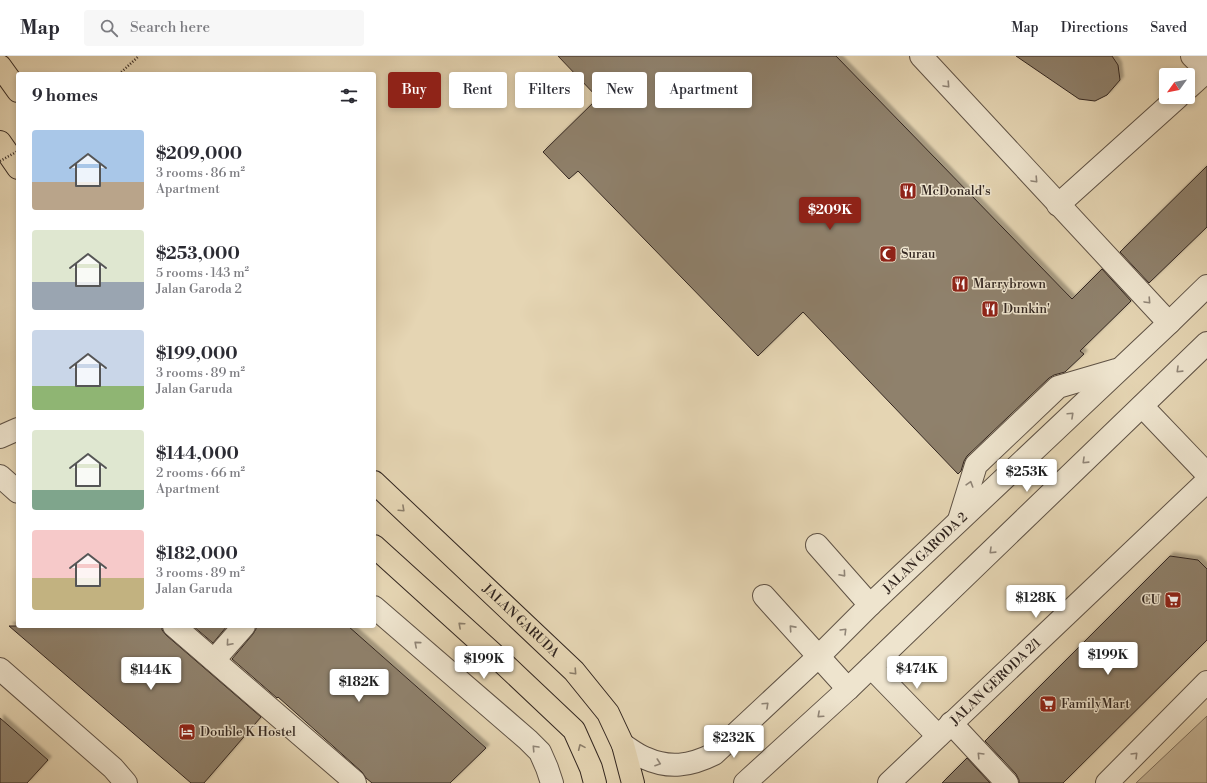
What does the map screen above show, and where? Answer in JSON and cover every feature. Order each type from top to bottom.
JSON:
[{"type":"main road","points":[[0,66],[16,88]]},
{"type":"main road","points":[[0,142],[16,165]]},
{"type":"main road","name":"JALAN GARUDA","points":[[376,484],[574,671],[608,713],[623,745],[634,783]]},
{"type":"main road","points":[[376,548],[574,730],[591,768],[595,783]]},
{"type":"street","points":[[921,56],[1169,323]]},
{"type":"street","points":[[1192,56],[1207,71],[1195,82]]},
{"type":"street","points":[[1058,205],[1170,104]]},
{"type":"street","name":"JALAN GARODA 2","points":[[623,745],[644,758],[664,765],[691,763],[703,760],[714,754],[818,657],[870,605],[1207,286]]},
{"type":"street","points":[[746,783],[848,689],[1207,343]]},
{"type":"street","points":[[958,522],[976,465],[1058,387],[1121,368]]},
{"type":"street","points":[[1142,406],[1207,474]]},
{"type":"street","points":[[0,437],[16,430]]},
{"type":"street","points":[[0,476],[16,490]]},
{"type":"street","name":"JALAN GERODA 2/1","points":[[889,783],[1207,481]]},
{"type":"street","points":[[817,545],[870,605]]},
{"type":"street","points":[[764,596],[848,689]]},
{"type":"street","points":[[376,608],[528,740],[540,752],[552,783]]},
{"type":"street","points":[[176,628],[355,783]]},
{"type":"street","points":[[214,660],[242,628]]},
{"type":"street","points":[[871,667],[1007,783]]},
{"type":"street","points":[[0,669],[113,768],[126,783]]},
{"type":"street","points":[[1107,783],[1207,682]]},
{"type":"path","points":[[120,72],[139,56]]},
{"type":"path","points":[[0,161],[16,152]]},
{"type":"shaded area","points":[[1207,716],[1207,783],[1136,783]]},
{"type":"building","points":[[558,56],[836,56],[1072,299],[1102,269],[1131,301],[1080,351],[1084,354],[1065,372],[1049,378],[967,456],[961,471],[958,474],[803,312],[758,356],[578,171],[569,179],[543,152],[592,104],[592,108],[647,108],[647,72],[592,72],[592,92],[584,83],[584,72],[573,72]]},
{"type":"building","points":[[1016,56],[1112,56],[1118,65],[1120,80],[1107,95],[1095,101],[1079,99]]},
{"type":"building","points":[[1207,166],[1207,227],[1149,283],[1120,252]]},
{"type":"building","points":[[1170,556],[1198,560],[1207,569],[1207,640],[1063,783],[1019,783],[1016,774],[985,741]]},
{"type":"building","points":[[9,626],[16,626],[16,628],[162,628],[166,635],[261,717],[204,783],[191,783]]},
{"type":"building","points":[[195,628],[225,628],[213,643]]},
{"type":"building","points":[[350,628],[486,748],[450,783],[372,783],[362,772],[278,697],[277,698],[232,659],[256,629]]},
{"type":"building","points":[[0,718],[48,760],[27,783],[0,783]]},
{"type":"building","points":[[967,758],[990,783],[942,783]]},
{"type":"place","name":"McDonald's","points":[[908,191]]},
{"type":"place","name":"Surau","points":[[888,254]]},
{"type":"place","name":"Marrybrown","points":[[960,284]]},
{"type":"place","name":"Dunkin'","points":[[990,309]]},
{"type":"place","name":"CU","points":[[1173,600]]},
{"type":"place","name":"FamilyMart","points":[[1048,704]]},
{"type":"place","name":"Double K Hostel","points":[[187,732]]}]
